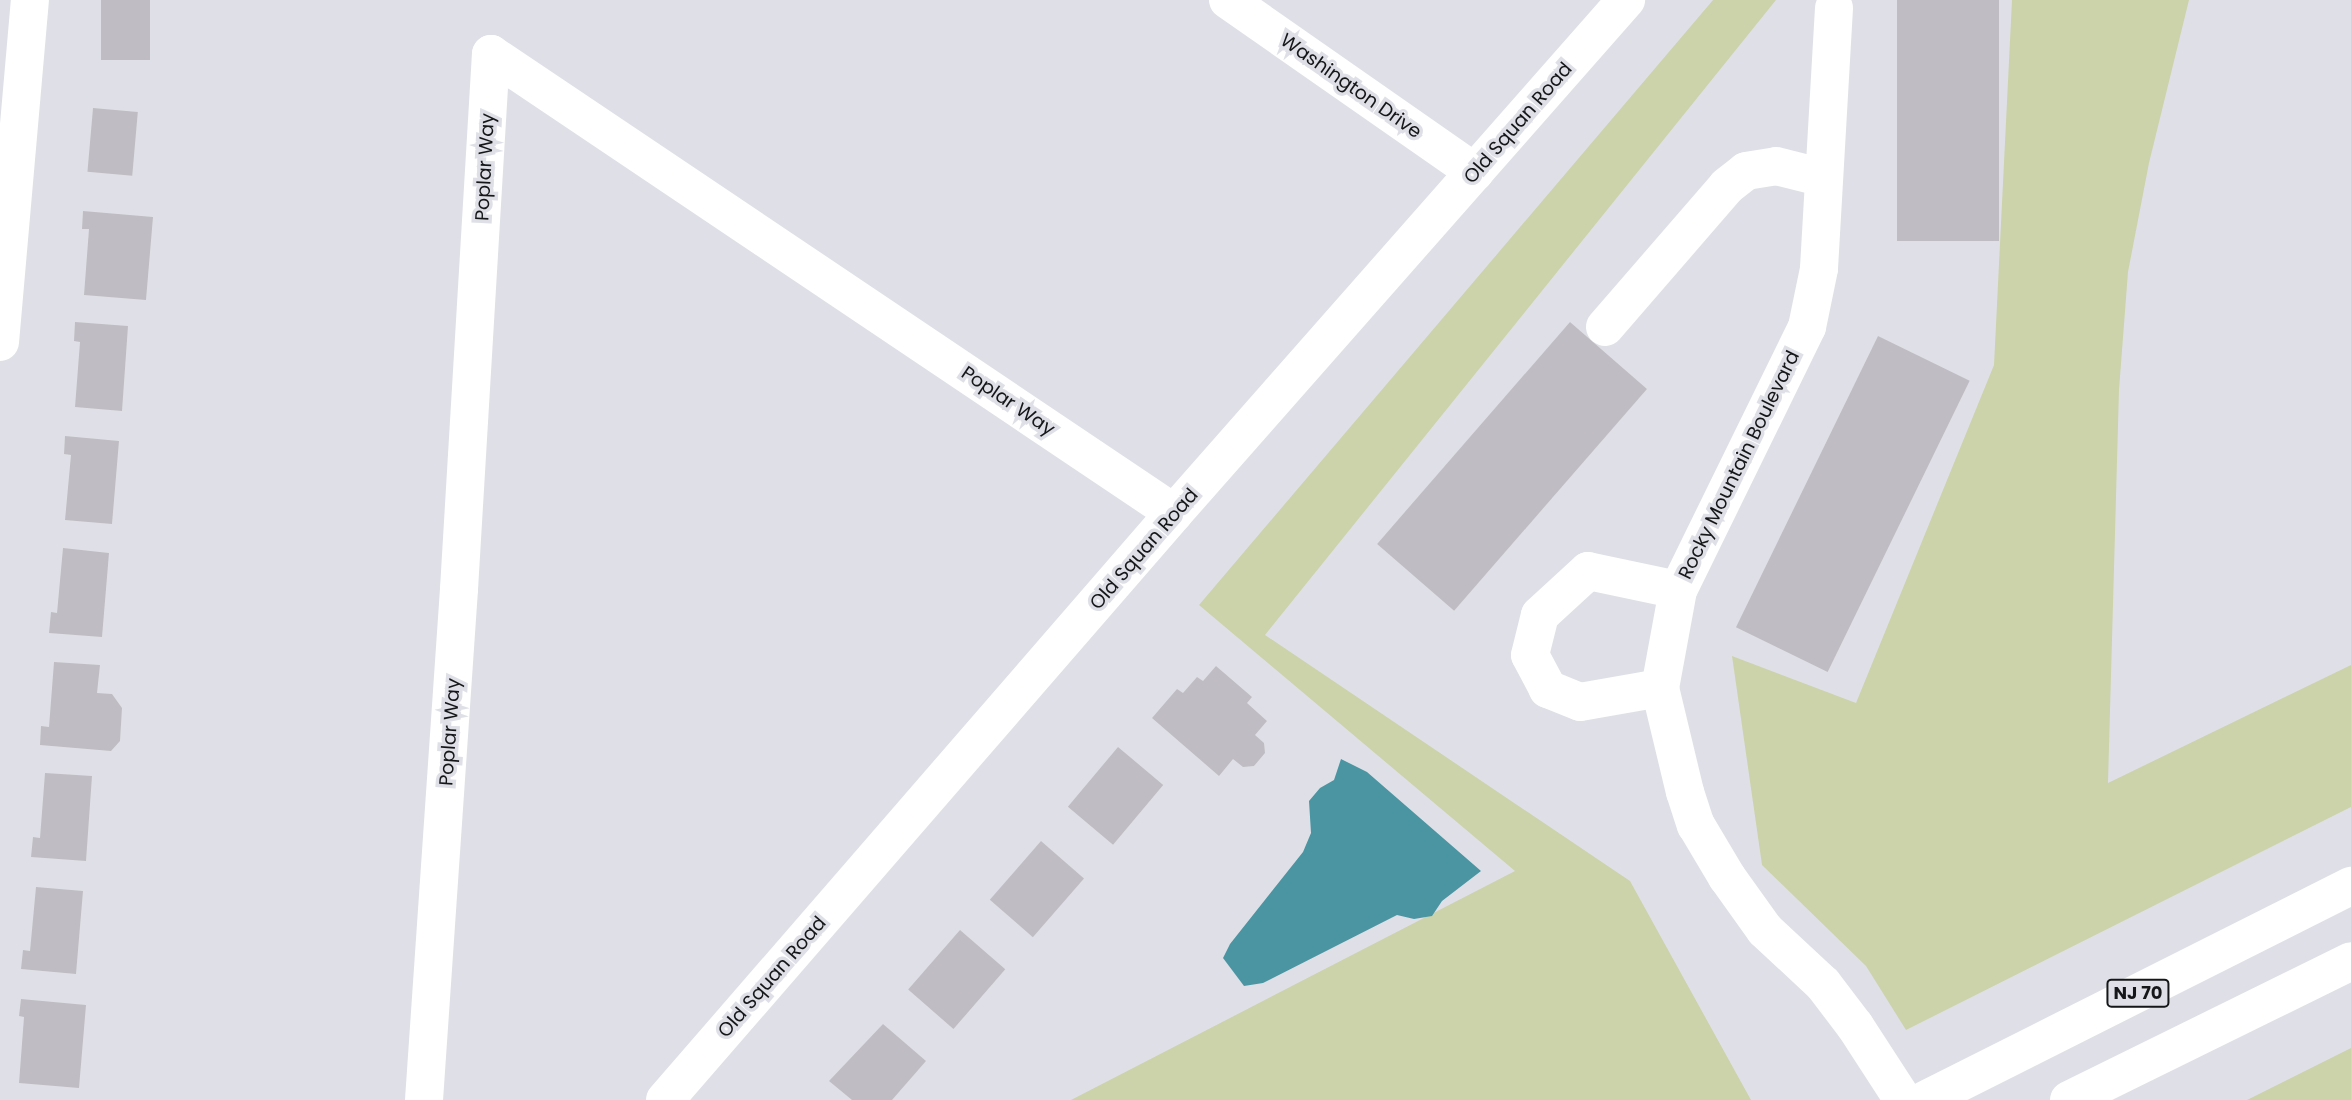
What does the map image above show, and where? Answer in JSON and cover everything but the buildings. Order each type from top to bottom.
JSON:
[{"type":"main road","points":[[0,342],[30,0]]},
{"type":"main road","name":"Washington Drive","points":[[1228,0],[1475,172]]},
{"type":"main road","name":"Old Squan Road","points":[[665,1100],[1174,513],[1626,0]]},
{"type":"main road","name":"Rocky Mountain Boulevard","points":[[1834,8],[1819,269],[1807,327],[1678,590],[1660,688],[1685,792],[1696,825],[1708,846],[1765,930],[1823,984],[1903,1100]]},
{"type":"main road","name":"Poplar Way","points":[[424,1100],[460,589],[491,54],[1174,513]]},
{"type":"main road","points":[[1605,327],[1727,186],[1745,171],[1776,166],[1824,178]]},
{"type":"main road","points":[[1660,688],[1580,702],[1548,689],[1530,655],[1540,615],[1588,571],[1678,590]]},
{"type":"main road","name":"NJ 70","points":[[1925,1100],[2351,886]]},
{"type":"main road","points":[[2069,1100],[2351,961]]},
{"type":"green space","points":[[1713,0],[1776,0],[1265,635],[1630,881],[1751,1100],[1071,1100],[1515,871],[1199,605]]},
{"type":"green space","points":[[2012,0],[2189,0],[2149,163],[2128,272],[2119,390],[2108,783],[2351,665],[2351,807],[1906,1030],[1866,966],[1762,865],[1732,656],[1856,703],[1994,365]]},
{"type":"green space","points":[[2351,1048],[2351,1100],[2247,1100]]},
{"type":"water","points":[[1341,759],[1367,772],[1481,871],[1442,901],[1432,916],[1414,919],[1397,915],[1263,983],[1244,986],[1223,958],[1230,944],[1303,852],[1311,833],[1309,801],[1320,788],[1334,780]]}]
